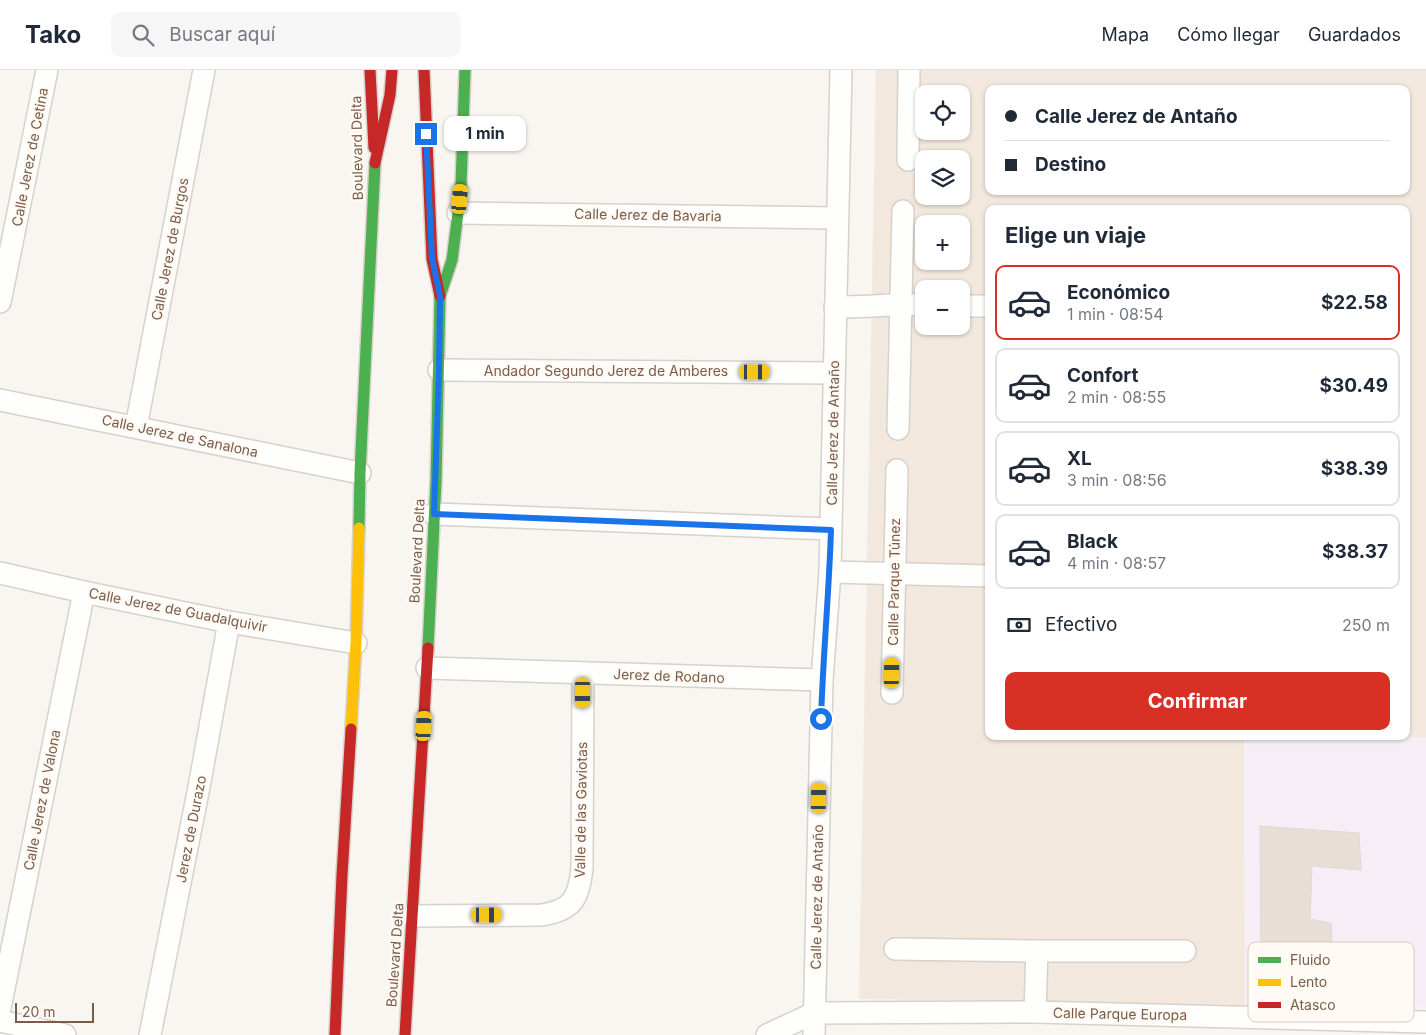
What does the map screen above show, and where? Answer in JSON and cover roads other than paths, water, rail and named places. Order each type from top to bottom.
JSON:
[{"type":"main road","name":"Boulevard Delta","points":[[335,1035],[342,876],[356,643],[360,474],[375,164],[370,70]]},
{"type":"main road","points":[[375,164],[390,95],[392,70]]},
{"type":"main road","points":[[424,70],[432,258],[440,296]]},
{"type":"main road","name":"Boulevard Delta","points":[[405,1035],[427,668],[434,514],[440,296],[452,260],[461,185],[465,70]]},
{"type":"street","name":"Calle Jerez de Cetina","points":[[0,302],[47,70]]},
{"type":"street","name":"Calle Jerez de Burgos","points":[[136,427],[204,70]]},
{"type":"street","name":"Calle Jerez de Antaño","points":[[814,1035],[822,680],[830,572],[841,70]]},
{"type":"street","points":[[908,160],[909,70]]},
{"type":"street","points":[[898,429],[903,211]]},
{"type":"street","name":"Calle Jerez de Bavaria","points":[[458,212],[838,218]]},
{"type":"street","points":[[835,307],[915,305]]},
{"type":"street","points":[[970,306],[985,306]]},
{"type":"street","name":"Andador Segundo Jerez de Amberes","points":[[439,370],[834,373]]},
{"type":"street","name":"Calle Jerez de Sanalona","points":[[0,400],[360,474]]},
{"type":"street","name":"Calle Parque Túnez","points":[[892,693],[897,470]]},
{"type":"street","points":[[434,514],[831,530]]},
{"type":"street","points":[[830,572],[985,576]]},
{"type":"street","name":"Calle Jerez de Guadalquivir","points":[[0,573],[230,622],[356,643]]},
{"type":"street","name":"Calle Jerez de Valona","points":[[0,1008],[84,592]]},
{"type":"street","name":"Jerez de Durazo","points":[[150,1035],[230,622]]},
{"type":"street","name":"Jerez de Rodano","points":[[427,668],[822,680]]},
{"type":"street","name":"Valle de las Gaviotas","points":[[413,916],[542,915],[555,913],[566,908],[574,899],[580,884],[582,868],[583,674]]},
{"type":"street","points":[[894,949],[1037,952],[1185,951]]},
{"type":"street","points":[[1035,1012],[1037,952]]},
{"type":"street","name":"Calle Parque Europa","points":[[814,1013],[1035,1012],[1248,1017]]},
{"type":"street","points":[[767,1035],[814,1013]]},
{"type":"street","points":[[0,1021],[65,1035]]}]
